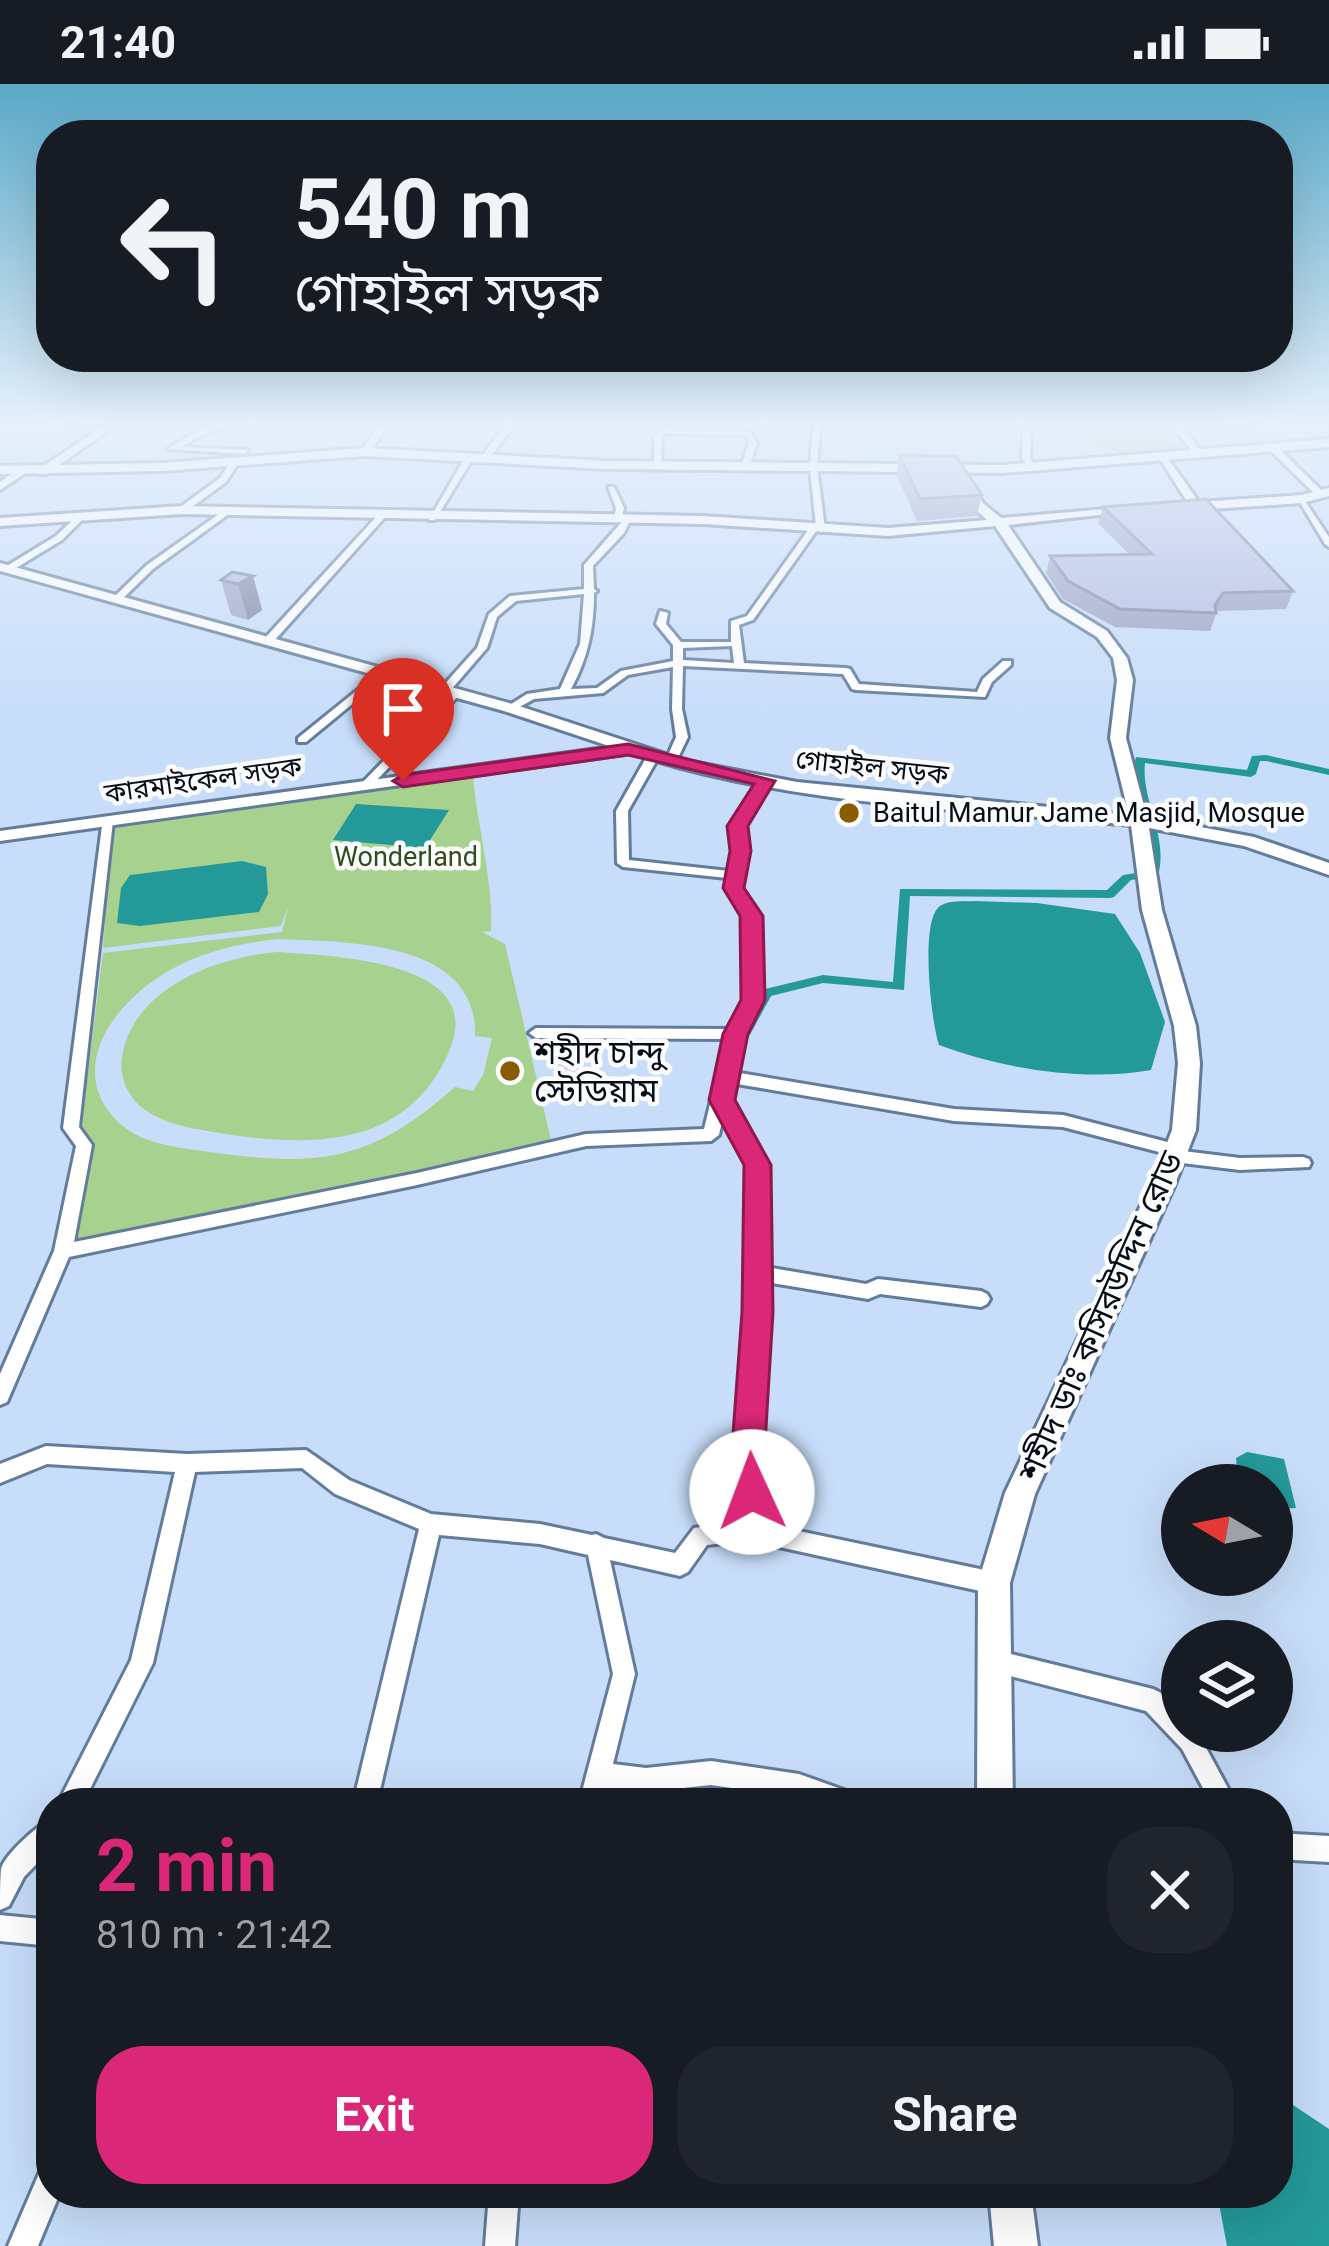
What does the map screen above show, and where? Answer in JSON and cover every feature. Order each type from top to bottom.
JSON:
[{"type":"street","points":[[4,568],[59,538],[76,522]]},
{"type":"street","points":[[118,598],[140,581],[147,568],[213,522]]},
{"type":"street","points":[[269,640],[377,522]]},
{"type":"street","points":[[564,692],[587,646],[592,591],[588,565],[620,522]]},
{"type":"street","points":[[678,522],[887,532],[988,522]]},
{"type":"street","points":[[739,665],[734,623],[750,618],[817,529],[817,522]]},
{"type":"street","name":"শহীদ ডাঃ কসিরউদ্দিন রোড","points":[[995,1788],[994,1583],[1020,1493],[1184,1130],[1189,1063],[1185,1026],[1147,883],[1149,823],[1118,739],[1125,680],[1120,658],[1102,634],[1055,605],[998,522]]},
{"type":"street","name":"গোহাইল সড়ক","points":[[4,568],[510,708],[652,758],[765,781],[1149,823],[1248,841],[1329,868]]},
{"type":"street","points":[[365,786],[478,657],[491,633],[492,616],[513,598],[592,591]]},
{"type":"street","points":[[663,613],[661,624],[678,645],[676,709],[682,737],[671,762]]},
{"type":"street","points":[[678,645],[729,644]]},
{"type":"street","points":[[510,708],[532,696],[599,691],[625,674],[678,664],[846,671],[856,686],[981,694],[1006,663]]},
{"type":"street","points":[[302,740],[386,673]]},
{"type":"street","name":"কারমাইকেল সড়ক","points":[[0,836],[628,750]]},
{"type":"street","points":[[652,758],[622,811],[623,863],[734,875]]},
{"type":"street","points":[[63,1251],[586,1140],[711,1135],[735,1034],[753,1000],[752,916],[734,888],[734,875],[741,851],[737,826],[765,781]]},
{"type":"street","points":[[0,1396],[63,1251],[84,1145],[71,1128],[107,820]]},
{"type":"street","points":[[536,1033],[735,1034]]},
{"type":"street","points":[[728,1077],[954,1115],[1063,1121],[1174,1153],[1240,1164],[1304,1163]]},
{"type":"street","points":[[722,1100],[757,1165],[748,1461],[755,1522],[760,1529]]},
{"type":"street","points":[[757,1273],[868,1292],[878,1286],[981,1299]]},
{"type":"street","points":[[0,1474],[46,1455],[187,1463],[306,1459],[342,1487],[431,1524],[596,1544],[680,1565],[701,1535],[760,1529],[994,1583]]},
{"type":"street","points":[[78,1788],[142,1663],[187,1463]]},
{"type":"street","points":[[369,1788],[431,1524]]},
{"type":"street","points":[[595,1788],[624,1674],[596,1544]]},
{"type":"street","points":[[995,1661],[1153,1701],[1190,1741],[1216,1788]]},
{"type":"street","points":[[598,1775],[646,1780],[711,1773],[805,1788]]},
{"type":"street","points":[[0,1897],[15,1868],[36,1846]]},
{"type":"street","points":[[1293,1847],[1329,1849]]},
{"type":"street","points":[[0,1928],[36,1932]]},
{"type":"street","points":[[23,2246],[39,2208]]},
{"type":"street","points":[[500,2246],[502,2208]]},
{"type":"street","points":[[1012,2208],[1016,2246]]},
{"type":"green space","name":"Wonderland","points":[[473,776],[491,913],[491,931],[482,932],[505,944],[552,1144],[69,1247],[90,1143],[81,1128],[103,953],[282,932],[289,904],[281,926],[103,948],[112,823]],"holes":[[[277,939],[338,942],[403,953],[432,964],[455,981],[470,1004],[475,1036],[492,1038],[483,1075],[473,1091],[455,1087],[424,1113],[366,1146],[309,1158],[277,1159],[168,1146],[136,1135],[118,1122],[102,1101],[95,1079],[104,1035],[117,1015],[152,981],[172,969],[210,953]]]},
{"type":"green space","points":[[278,952],[395,968],[424,979],[445,995],[455,1017],[451,1046],[434,1079],[412,1104],[358,1133],[294,1140],[192,1128],[159,1118],[140,1106],[125,1083],[121,1064],[129,1033],[142,1012],[181,980],[204,969]]},
{"type":"shaded area","points":[[356,804],[449,810],[425,848],[333,840]]},
{"type":"shaded area","points":[[242,861],[266,867],[268,894],[259,912],[140,926],[117,923],[121,888],[130,875]]},
{"type":"shaded area","points":[[1037,903],[1115,914],[1140,953],[1165,1022],[1151,1070],[1099,1075],[1044,1071],[939,1045],[929,975],[932,920],[944,904]]},
{"type":"shaded area","points":[[1247,1452],[1284,1459],[1285,1464],[1236,1464],[1236,1458]]},
{"type":"shaded area","points":[[1293,2105],[1329,2129],[1329,2246],[1227,2246],[1220,2208],[1293,2208]]},
{"type":"building","points":[[1119,522],[1228,522],[1293,591],[1223,593],[1216,613],[1120,609],[1068,581],[1050,556],[1152,554]]},
{"type":"building","points":[[232,572],[253,576],[238,584],[221,580]]},
{"type":"waterway","points":[[740,1041],[766,993],[823,979],[899,987],[904,892],[1110,894],[1127,877],[1154,874],[1155,841],[1140,785],[1140,759],[1251,774],[1256,758],[1266,758],[1329,772]]},
{"type":"place","name":"Baitul Mamur Jame Masjid, Mosque","points":[[849,813]]},
{"type":"place","name":"শহীদ চান্দু স্টেডিয়াম","points":[[510,1071]]},
{"type":"route","points":[[403,781],[628,750],[765,781],[737,826],[741,851],[734,888],[752,916],[753,1000],[735,1034],[722,1100],[757,1165],[758,1312],[748,1461],[752,1492]]}]
